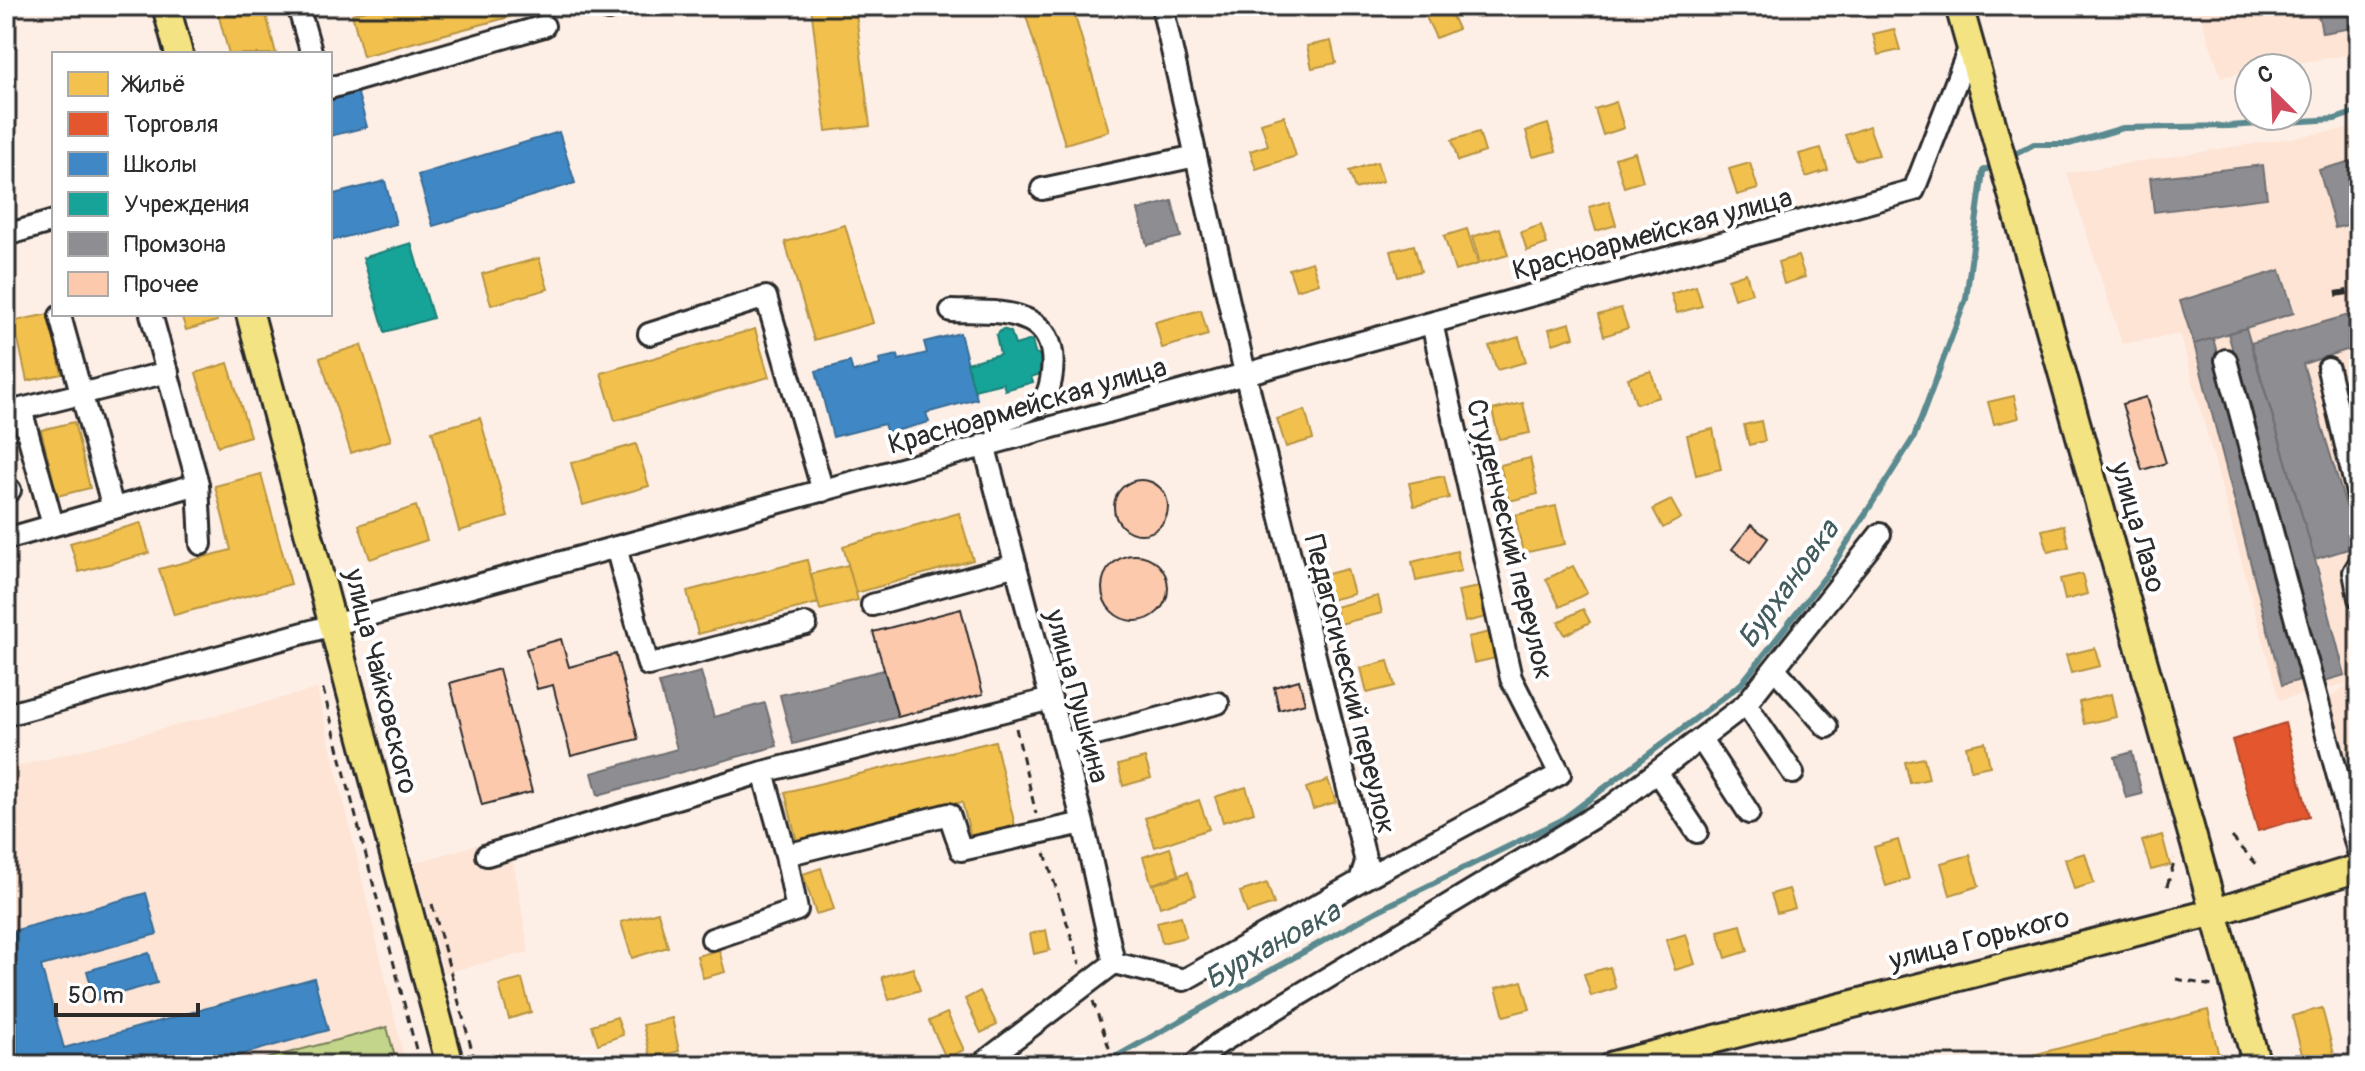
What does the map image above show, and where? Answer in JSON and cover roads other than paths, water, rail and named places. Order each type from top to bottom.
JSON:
[{"type":"main road","points":[[166,6],[178,52]]},
{"type":"main road","name":"улица Лазо","points":[[1959,6],[2257,1065]]},
{"type":"main road","name":"улица Чайковского","points":[[251,316],[450,1065]]},
{"type":"main road","name":"улица Горького","points":[[1613,1065],[1667,1058],[2215,912],[2359,868]]},
{"type":"street","points":[[298,6],[311,51]]},
{"type":"street","points":[[1162,6],[1245,373]]},
{"type":"street","points":[[332,87],[544,26]]},
{"type":"street","name":"Красноармейская улица","points":[[6,715],[1914,190],[1970,46]]},
{"type":"street","points":[[1042,189],[1196,156]]},
{"type":"street","points":[[6,235],[52,222]]},
{"type":"street","points":[[649,334],[766,297],[823,491]]},
{"type":"street","points":[[951,311],[1020,317],[1046,335],[1052,349],[1054,361],[1045,398],[1031,408],[996,423],[992,442]]},
{"type":"street","points":[[60,316],[113,508]]},
{"type":"street","points":[[152,316],[198,484],[201,544]]},
{"type":"street","name":"Студенческий переулок","points":[[1360,881],[1560,774],[1511,678],[1432,323]]},
{"type":"street","points":[[2226,360],[2359,855]]},
{"type":"street","points":[[2328,369],[2359,502]]},
{"type":"street","points":[[53,525],[21,409],[168,372]]},
{"type":"street","name":"Педагогический переулок","points":[[1245,373],[1366,862],[1360,881]]},
{"type":"street","name":"улица Пушкина","points":[[992,442],[1016,565],[1083,823],[1114,963]]},
{"type":"street","points":[[6,539],[198,484]]},
{"type":"street","points":[[1194,1065],[1218,1044],[1612,806],[1701,739],[1746,704],[1880,534]]},
{"type":"street","points":[[616,547],[648,665],[806,624]]},
{"type":"street","points":[[2359,564],[2354,572],[2359,598]]},
{"type":"street","points":[[872,605],[1016,565]]},
{"type":"street","points":[[1775,669],[1827,727]]},
{"type":"street","points":[[487,855],[763,772],[1051,699]]},
{"type":"street","points":[[1062,744],[1218,703]]},
{"type":"street","points":[[1746,704],[1793,773]]},
{"type":"street","points":[[1701,739],[1749,813]]},
{"type":"street","points":[[712,939],[797,910],[786,855],[763,772]]},
{"type":"street","points":[[1657,772],[1697,832]]},
{"type":"street","points":[[786,855],[949,814],[961,850],[1083,823]]},
{"type":"street","points":[[980,1065],[1114,963],[1184,980],[1360,881]]},
{"type":"waterway","name":"Бурхановка","points":[[2010,157],[2034,144],[2069,144],[2123,128],[2229,126],[2335,119],[2359,111]]},
{"type":"waterway","name":"Бурхановка","points":[[1101,1065],[1377,911],[1562,820],[1741,684],[1828,573],[1914,437],[1966,299],[1983,171],[1996,164]]},
{"type":"railway","points":[[2336,294],[2359,290]]}]
